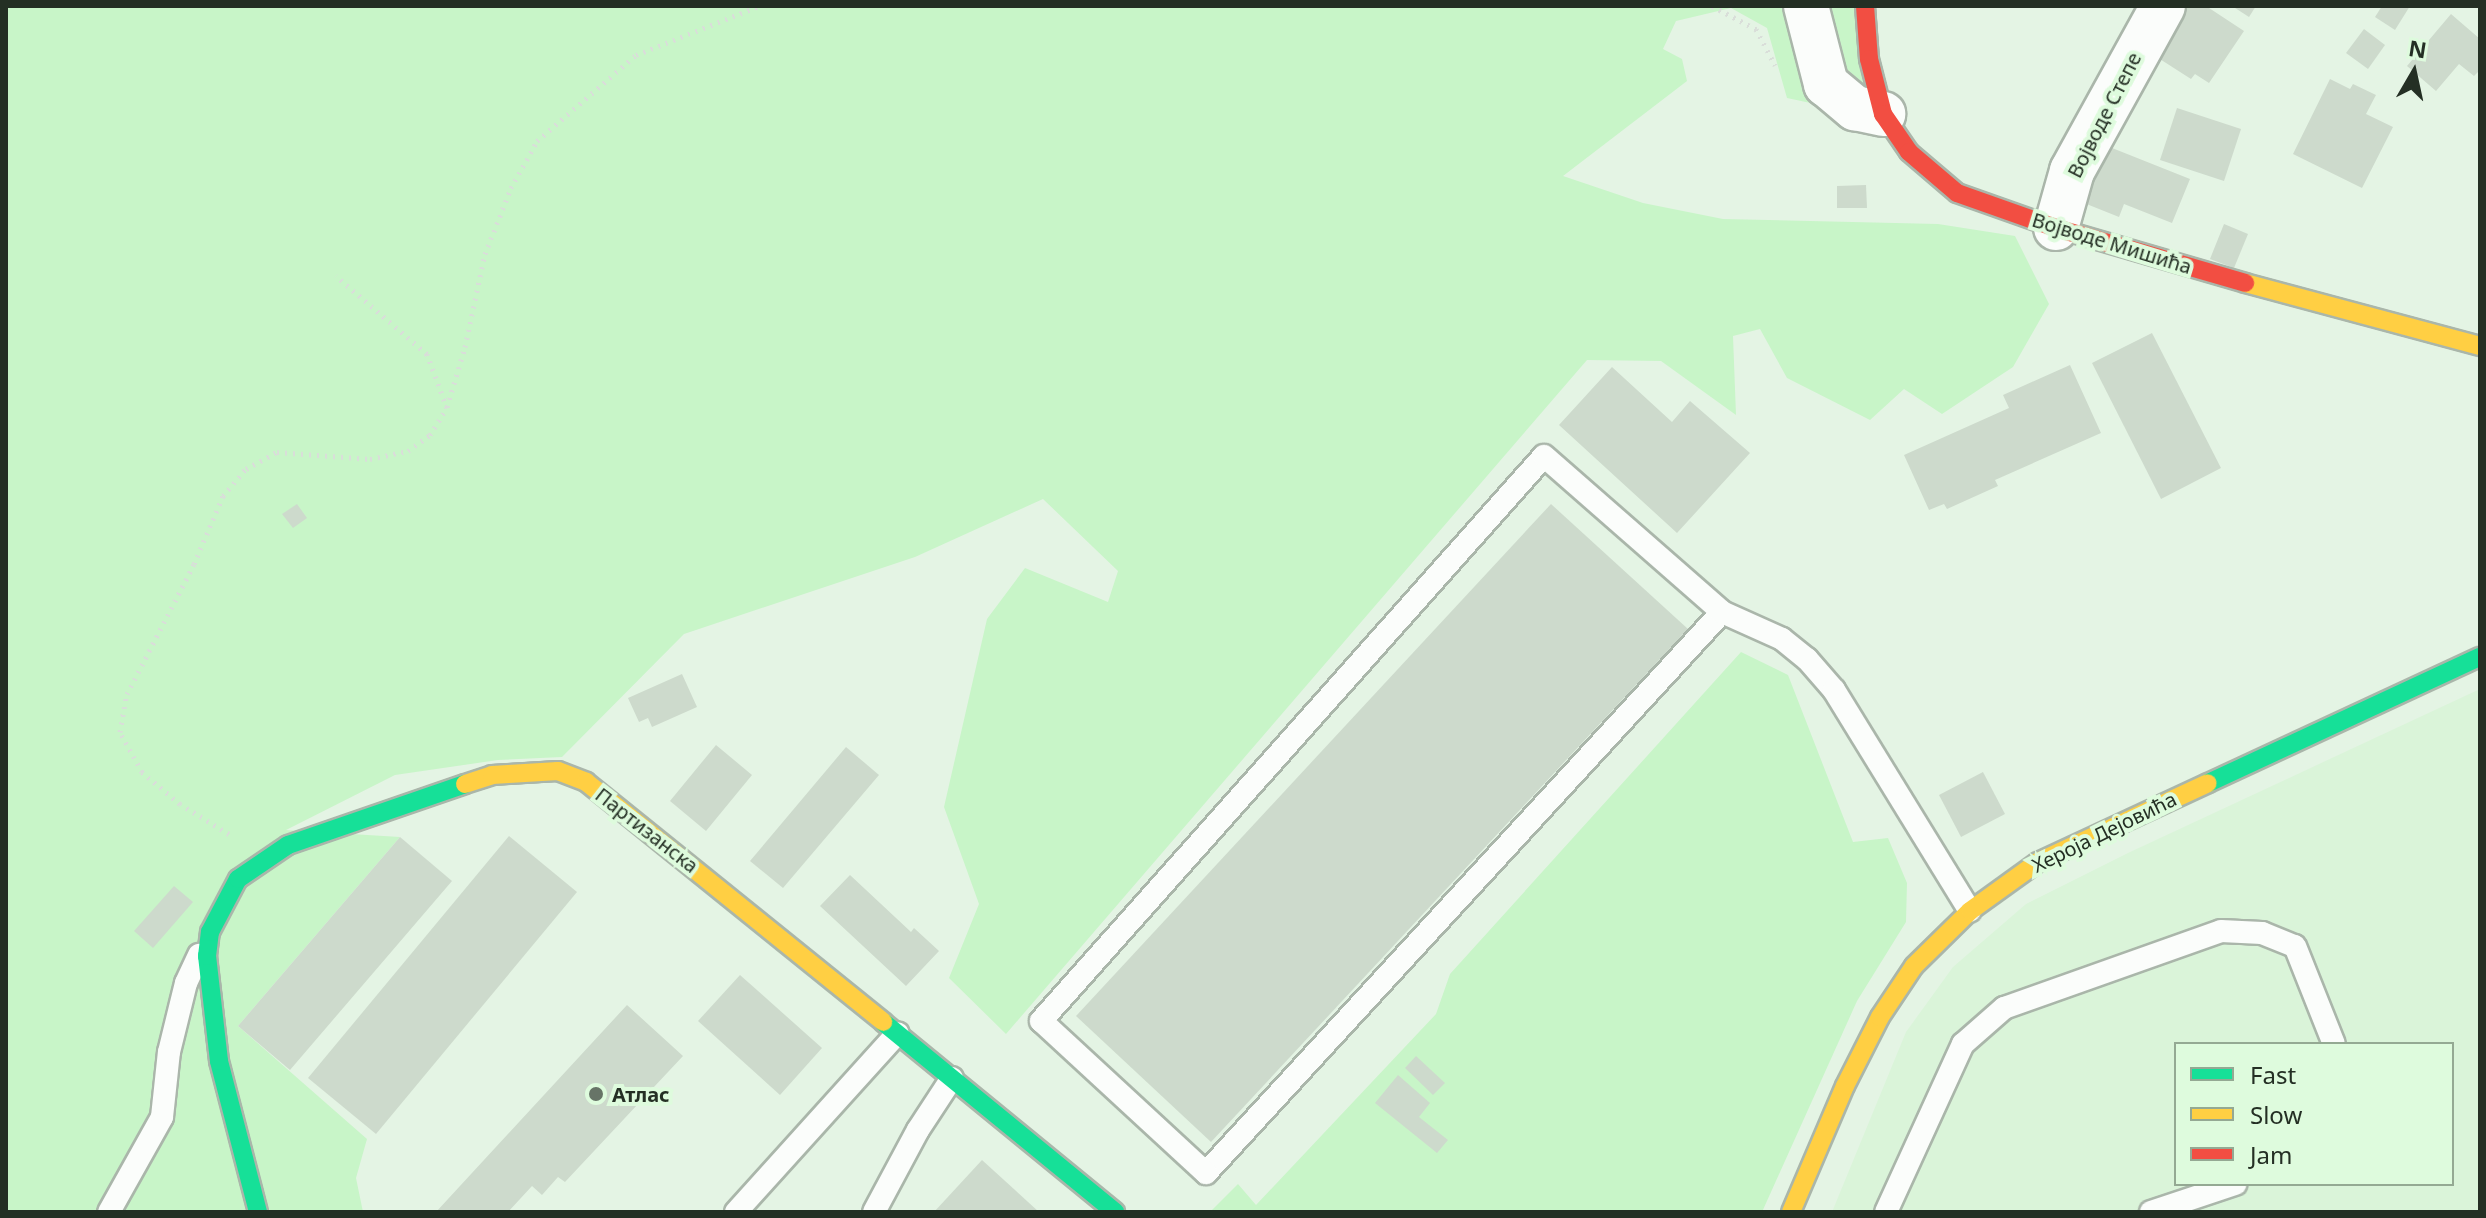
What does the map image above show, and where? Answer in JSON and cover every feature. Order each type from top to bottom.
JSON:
[{"type":"street","points":[[1806,6],[1826,84],[1855,108],[1883,114]]},
{"type":"street","name":"Војводе Мишића","points":[[1865,6],[1869,59],[1883,114],[1909,152],[1957,193],[2056,228],[2297,298],[2480,346]]},
{"type":"street","name":"Војводе Степе","points":[[2056,228],[2072,171],[2163,6]]},
{"type":"street","name":"Хероја Дејовића","points":[[1791,1212],[1845,1086],[1880,1017],[1914,966],[1970,911],[2038,862],[2480,657]]},
{"type":"street","name":"Партизанска","points":[[258,1212],[219,1061],[207,956],[210,932],[238,879],[288,845],[492,775],[558,771],[586,782],[612,800],[1115,1212]]},
{"type":"lane","points":[[1722,612],[1206,1173],[1041,1021],[1544,456],[1722,612],[1782,639],[1807,659],[1834,690],[1970,911]]},
{"type":"lane","points":[[1886,1212],[1963,1044],[2004,1008],[2221,931],[2262,933],[2295,946],[2333,1042]]},
{"type":"lane","points":[[109,1212],[162,1117],[169,1052],[186,983],[210,932]]},
{"type":"lane","points":[[736,1212],[898,1033]]},
{"type":"lane","points":[[874,1212],[918,1130],[952,1078]]},
{"type":"lane","points":[[2151,1212],[2229,1186]]},
{"type":"path","points":[[288,845],[251,843],[217,830],[142,772],[120,732],[127,694],[194,564],[223,496],[246,469],[277,452],[370,459],[408,451],[430,435],[447,408],[465,347],[485,254],[511,188],[537,141],[636,55],[759,6]]},
{"type":"path","points":[[336,276],[427,354],[447,408]]},
{"type":"shaded area","points":[[2480,689],[2480,1212],[1832,1212],[1906,1032],[1953,967],[2026,904],[2128,853]]},
{"type":"green space","points":[[6,6],[1858,6],[1863,83],[1820,105],[1787,98],[1767,28],[1731,8],[1676,21],[1663,49],[1682,59],[1687,81],[1563,176],[1643,203],[1723,219],[1938,224],[2015,236],[2049,304],[2013,367],[1942,414],[1904,389],[1870,420],[1787,378],[1760,329],[1733,336],[1736,415],[1661,361],[1587,360],[1006,1034],[949,978],[979,904],[944,807],[987,619],[1025,568],[1108,602],[1118,571],[1043,499],[915,557],[684,634],[562,757],[498,760],[395,775],[286,830],[400,837],[238,1026],[367,1139],[356,1178],[363,1212],[6,1212]]},
{"type":"green space","points":[[1741,652],[1788,675],[1853,842],[1888,838],[1907,883],[1906,922],[1857,1001],[1762,1212],[1210,1212],[1238,1184],[1256,1205],[1436,1014],[1450,974]]},
{"type":"building","points":[[2183,6],[2206,6],[2244,31],[2209,83],[2195,74],[2191,79],[2152,54]]},
{"type":"building","points":[[2232,6],[2256,6],[2249,17]]},
{"type":"building","points":[[2382,6],[2410,6],[2395,30],[2375,17]]},
{"type":"building","points":[[2451,14],[2480,39],[2480,70],[2474,76],[2459,64],[2436,91],[2407,66]]},
{"type":"building","points":[[2364,29],[2385,45],[2368,69],[2346,53]]},
{"type":"building","points":[[2330,79],[2350,89],[2353,84],[2376,95],[2366,114],[2393,127],[2362,188],[2293,154]]},
{"type":"building","points":[[2177,108],[2241,129],[2224,181],[2160,160]]},
{"type":"building","points":[[2102,144],[2190,179],[2172,223],[2124,204],[2119,217],[2079,201]]},
{"type":"building","points":[[1866,185],[1867,208],[1837,208],[1837,186]]},
{"type":"building","points":[[2224,224],[2248,234],[2234,268],[2210,259]]},
{"type":"building","points":[[2152,333],[2221,468],[2161,499],[2092,363]]},
{"type":"building","points":[[2070,365],[2101,433],[1995,480],[1998,486],[1947,509],[1944,504],[1929,510],[1904,455],[2009,408],[2003,395]]},
{"type":"building","points":[[1612,367],[1672,422],[1690,401],[1750,453],[1677,533],[1559,425]]},
{"type":"building","points":[[297,504],[307,518],[293,528],[282,514]]},
{"type":"building","points":[[1551,504],[1688,629],[1211,1142],[1076,1016]]},
{"type":"building","points":[[682,674],[697,707],[652,727],[648,718],[639,722],[628,698]]},
{"type":"building","points":[[716,745],[752,775],[706,831],[670,801]]},
{"type":"building","points":[[846,747],[879,775],[783,888],[750,861]]},
{"type":"building","points":[[1983,772],[2005,814],[1961,837],[1939,795]]},
{"type":"building","points":[[509,836],[577,892],[376,1134],[308,1078]]},
{"type":"building","points":[[400,837],[452,881],[290,1070],[238,1026]]},
{"type":"building","points":[[850,875],[911,932],[914,928],[939,951],[906,986],[820,906]]},
{"type":"building","points":[[174,886],[193,902],[153,948],[134,931]]},
{"type":"building","points":[[740,975],[822,1048],[780,1095],[698,1021]]},
{"type":"building","name":"Атлас","points":[[627,1005],[683,1056],[565,1182],[558,1177],[542,1195],[532,1186],[508,1212],[436,1212]]},
{"type":"building","points":[[1416,1056],[1445,1083],[1433,1095],[1405,1068]]},
{"type":"building","points":[[1398,1075],[1430,1103],[1419,1117],[1448,1140],[1437,1153],[1375,1103]]},
{"type":"building","points":[[982,1160],[1039,1212],[934,1212]]},
{"type":"traffic: fast","points":[[2208,783],[2480,657]]},
{"type":"traffic: fast","points":[[258,1212],[219,1061],[207,956],[210,932],[238,879],[288,845],[465,784]]},
{"type":"traffic: fast","points":[[883,1022],[1115,1212]]},
{"type":"traffic: slow","points":[[2245,283],[2480,346]]},
{"type":"traffic: slow","points":[[465,784],[492,775],[558,771],[586,782],[883,1022]]},
{"type":"traffic: slow","points":[[1791,1212],[1845,1086],[1880,1017],[1914,966],[1970,911],[2038,862],[2208,783]]},
{"type":"traffic: jam","points":[[1865,6],[1869,59],[1883,114],[1909,152],[1957,193],[2056,228],[2245,283]]},
{"type":"place","name":"Атлас","points":[[596,1094]]}]
